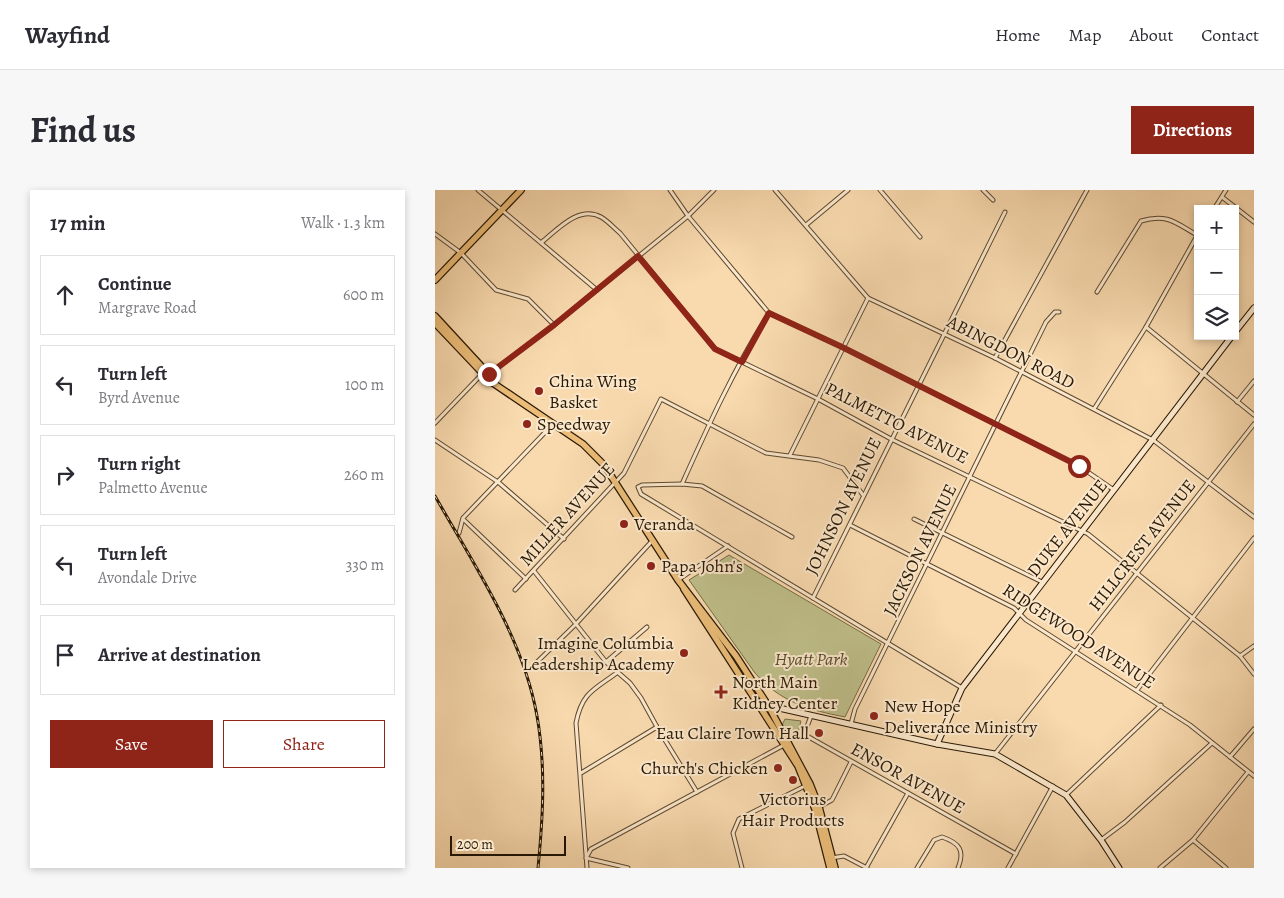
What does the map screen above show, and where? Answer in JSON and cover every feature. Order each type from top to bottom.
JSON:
[{"type":"main road","points":[[435,280],[521,190]]},
{"type":"main road","points":[[435,316],[485,374]]},
{"type":"main road","points":[[435,323],[496,384],[514,399],[554,424],[591,451],[604,465],[680,582],[736,656],[769,707],[808,784],[835,868]]},
{"type":"main road","points":[[680,582],[688,597],[787,744]]},
{"type":"main road","points":[[830,868],[831,858]]},
{"type":"street","points":[[478,190],[597,290]]},
{"type":"street","points":[[670,190],[688,216],[769,313],[919,385],[1079,466],[1114,490]]},
{"type":"street","points":[[435,423],[485,374],[554,325],[688,216],[714,190]]},
{"type":"street","name":"ABINGDON ROAD","points":[[775,190],[868,298],[995,358],[1153,440],[1254,517]]},
{"type":"street","points":[[806,226],[848,190]]},
{"type":"street","points":[[880,190],[920,237]]},
{"type":"street","points":[[983,190],[993,200]]},
{"type":"street","points":[[995,358],[1087,190]]},
{"type":"street","points":[[1217,205],[1226,190]]},
{"type":"street","points":[[1222,197],[1254,222]]},
{"type":"street","name":"JOHNSON AVENUE","points":[[813,598],[1005,212]]},
{"type":"street","name":"PALMETTO AVENUE","points":[[542,242],[569,220],[588,213],[601,217],[620,233],[715,349],[818,399],[891,439],[971,476],[1081,532],[1137,573],[1240,656],[1254,674]]},
{"type":"street","points":[[1097,292],[1141,221],[1154,217],[1166,217],[1194,233]]},
{"type":"street","points":[[435,234],[461,253],[496,290],[529,299],[554,325]]},
{"type":"street","points":[[1094,409],[1145,326],[1194,240]]},
{"type":"street","points":[[790,455],[868,298]]},
{"type":"street","points":[[1239,327],[1254,308]]},
{"type":"street","name":"JACKSON AVENUE","points":[[851,724],[855,709],[889,645],[942,533],[998,425],[1046,322],[1055,312],[1059,312]]},
{"type":"street","points":[[682,484],[709,424],[769,313]]},
{"type":"street","points":[[1145,326],[1254,415]]},
{"type":"street","name":"DUKE AVENUE","points":[[937,744],[963,688],[1019,612],[1229,340]]},
{"type":"street","points":[[1237,402],[1254,381]]},
{"type":"street","name":"MILLER AVENUE","points":[[515,590],[624,473],[661,399],[709,424]]},
{"type":"street","points":[[459,533],[463,518],[554,424]]},
{"type":"street","points":[[709,424],[766,453],[819,460],[843,468],[863,495]]},
{"type":"street","name":"HILLCREST AVENUE","points":[[995,754],[1254,424]]},
{"type":"street","points":[[435,440],[498,482],[564,539]]},
{"type":"street","points":[[792,537],[702,486],[682,484],[642,485],[638,487],[641,494],[963,688]]},
{"type":"street","points":[[463,518],[526,579]]},
{"type":"street","points":[[913,519],[1042,582]]},
{"type":"street","name":"RIDGEWOOD AVENUE","points":[[850,525],[1019,612],[1026,620],[1161,705],[1254,776]]},
{"type":"street","points":[[1137,690],[1254,538]]},
{"type":"street","points":[[537,662],[575,625],[653,540]]},
{"type":"street","points":[[680,582],[728,546]]},
{"type":"street","points":[[534,571],[606,662],[630,683],[641,698],[697,792]]},
{"type":"street","points":[[606,662],[647,627]]},
{"type":"street","points":[[1240,656],[1254,646]]},
{"type":"street","points":[[587,868],[581,773],[575,723],[579,706],[583,699],[617,672]]},
{"type":"street","points":[[1065,795],[1161,705]]},
{"type":"street","points":[[762,709],[769,707],[811,715],[937,744],[995,754],[1053,786],[1065,795],[1101,840],[1119,868]]},
{"type":"street","name":"ENSOR AVENUE","points":[[811,715],[805,732],[807,736],[1016,854]]},
{"type":"street","points":[[581,773],[657,727]]},
{"type":"street","points":[[1230,757],[1254,729]]},
{"type":"street","points":[[1101,840],[1125,822],[1212,743]]},
{"type":"street","points":[[586,858],[591,849],[787,744]]},
{"type":"street","points":[[817,808],[832,800],[851,762]]},
{"type":"street","points":[[1160,868],[1193,840],[1248,772]]},
{"type":"street","points":[[742,868],[733,833],[739,819],[808,784]]},
{"type":"street","points":[[1008,868],[1053,786]]},
{"type":"street","points":[[831,858],[844,856],[867,868],[908,793]]},
{"type":"street","points":[[917,868],[934,840],[942,837],[958,847],[962,852],[962,858],[957,868]]},
{"type":"street","points":[[1193,840],[1226,868]]},
{"type":"street","points":[[586,858],[628,868]]},
{"type":"green space","name":"Hyatt Park","points":[[729,555],[881,644],[845,717],[807,708],[785,698],[755,673],[689,580]]},
{"type":"green space","points":[[785,719],[801,721],[797,737],[788,734],[782,725]]},
{"type":"railway","points":[[435,496],[481,575],[509,630],[521,658],[530,687],[540,735],[543,773],[538,868]]},
{"type":"place","name":"China Wing Basket","points":[[539,391]]},
{"type":"place","name":"Speedway","points":[[527,424]]},
{"type":"place","name":"Veranda","points":[[624,524]]},
{"type":"place","name":"Papa John's","points":[[651,566]]},
{"type":"place","name":"Imagine Columbia Leadership Academy","points":[[684,653]]},
{"type":"place","name":"North Main Kidney Center","points":[[721,692]]},
{"type":"place","name":"New Hope Deliverance Ministry","points":[[874,716]]},
{"type":"place","name":"Eau Claire Town Hall","points":[[819,733]]},
{"type":"place","name":"Church's Chicken","points":[[778,768]]},
{"type":"place","name":"Victorius Hair Products","points":[[793,780]]},
{"type":"route","points":[[489,374],[554,325],[638,256],[715,349],[742,362],[754,336],[769,313],[919,385],[1079,466]]}]
